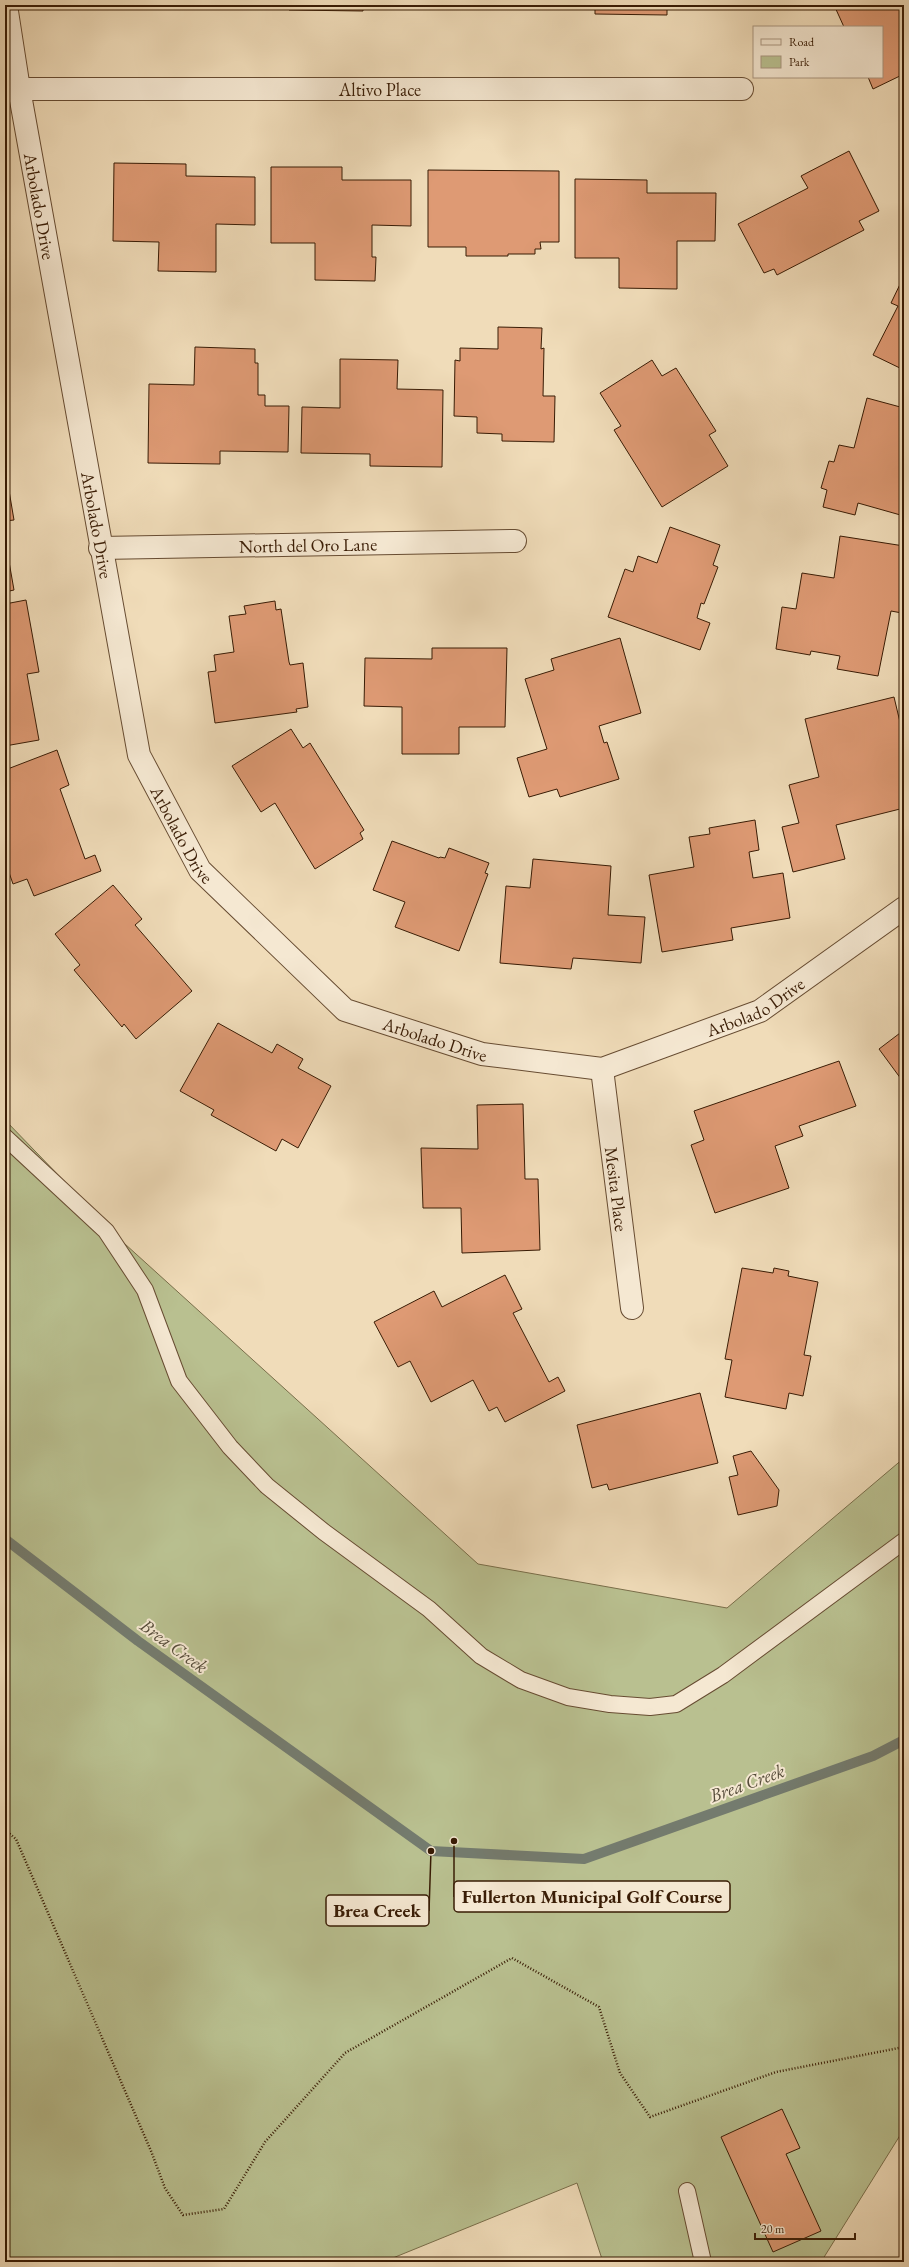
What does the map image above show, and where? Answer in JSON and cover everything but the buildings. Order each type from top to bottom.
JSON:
[{"type":"street","name":"Arbolado Drive","points":[[6,5],[19,89],[100,548],[139,755],[200,870],[345,1010],[482,1054],[602,1069],[760,1011],[904,908]]},
{"type":"street","name":"Altivo Place","points":[[19,89],[742,89]]},
{"type":"street","name":"North del Oro Lane","points":[[100,548],[515,541]]},
{"type":"street","name":"Mesita Place","points":[[602,1069],[632,1308]]},
{"type":"lane","points":[[5,1137],[106,1231],[145,1290],[178,1381],[230,1447],[267,1486],[324,1532],[429,1609],[481,1656],[522,1680],[568,1697],[610,1704],[650,1707],[676,1704],[723,1675],[904,1541]]},
{"type":"lane","points":[[687,2191],[703,2262]]},
{"type":"path","points":[[5,1830],[16,1839],[151,2150],[164,2188],[183,2215],[224,2209],[265,2142],[345,2053],[512,1958],[599,2006],[620,2073],[650,2117],[776,2072],[904,2048]]},
{"type":"green space","points":[[5,1120],[125,1244],[478,1564],[727,1608],[904,1458],[904,2129],[821,2262],[603,2262],[577,2183],[383,2262],[5,2262]]},
{"type":"waterway","name":"Brea Creek","points":[[5,1539],[138,1641],[431,1851],[584,1859],[873,1756],[904,1740]]},
{"type":"place","name":"Fullerton Municipal Golf Course","points":[[454,1841]]},
{"type":"place","name":"Brea Creek","points":[[431,1851]]}]
